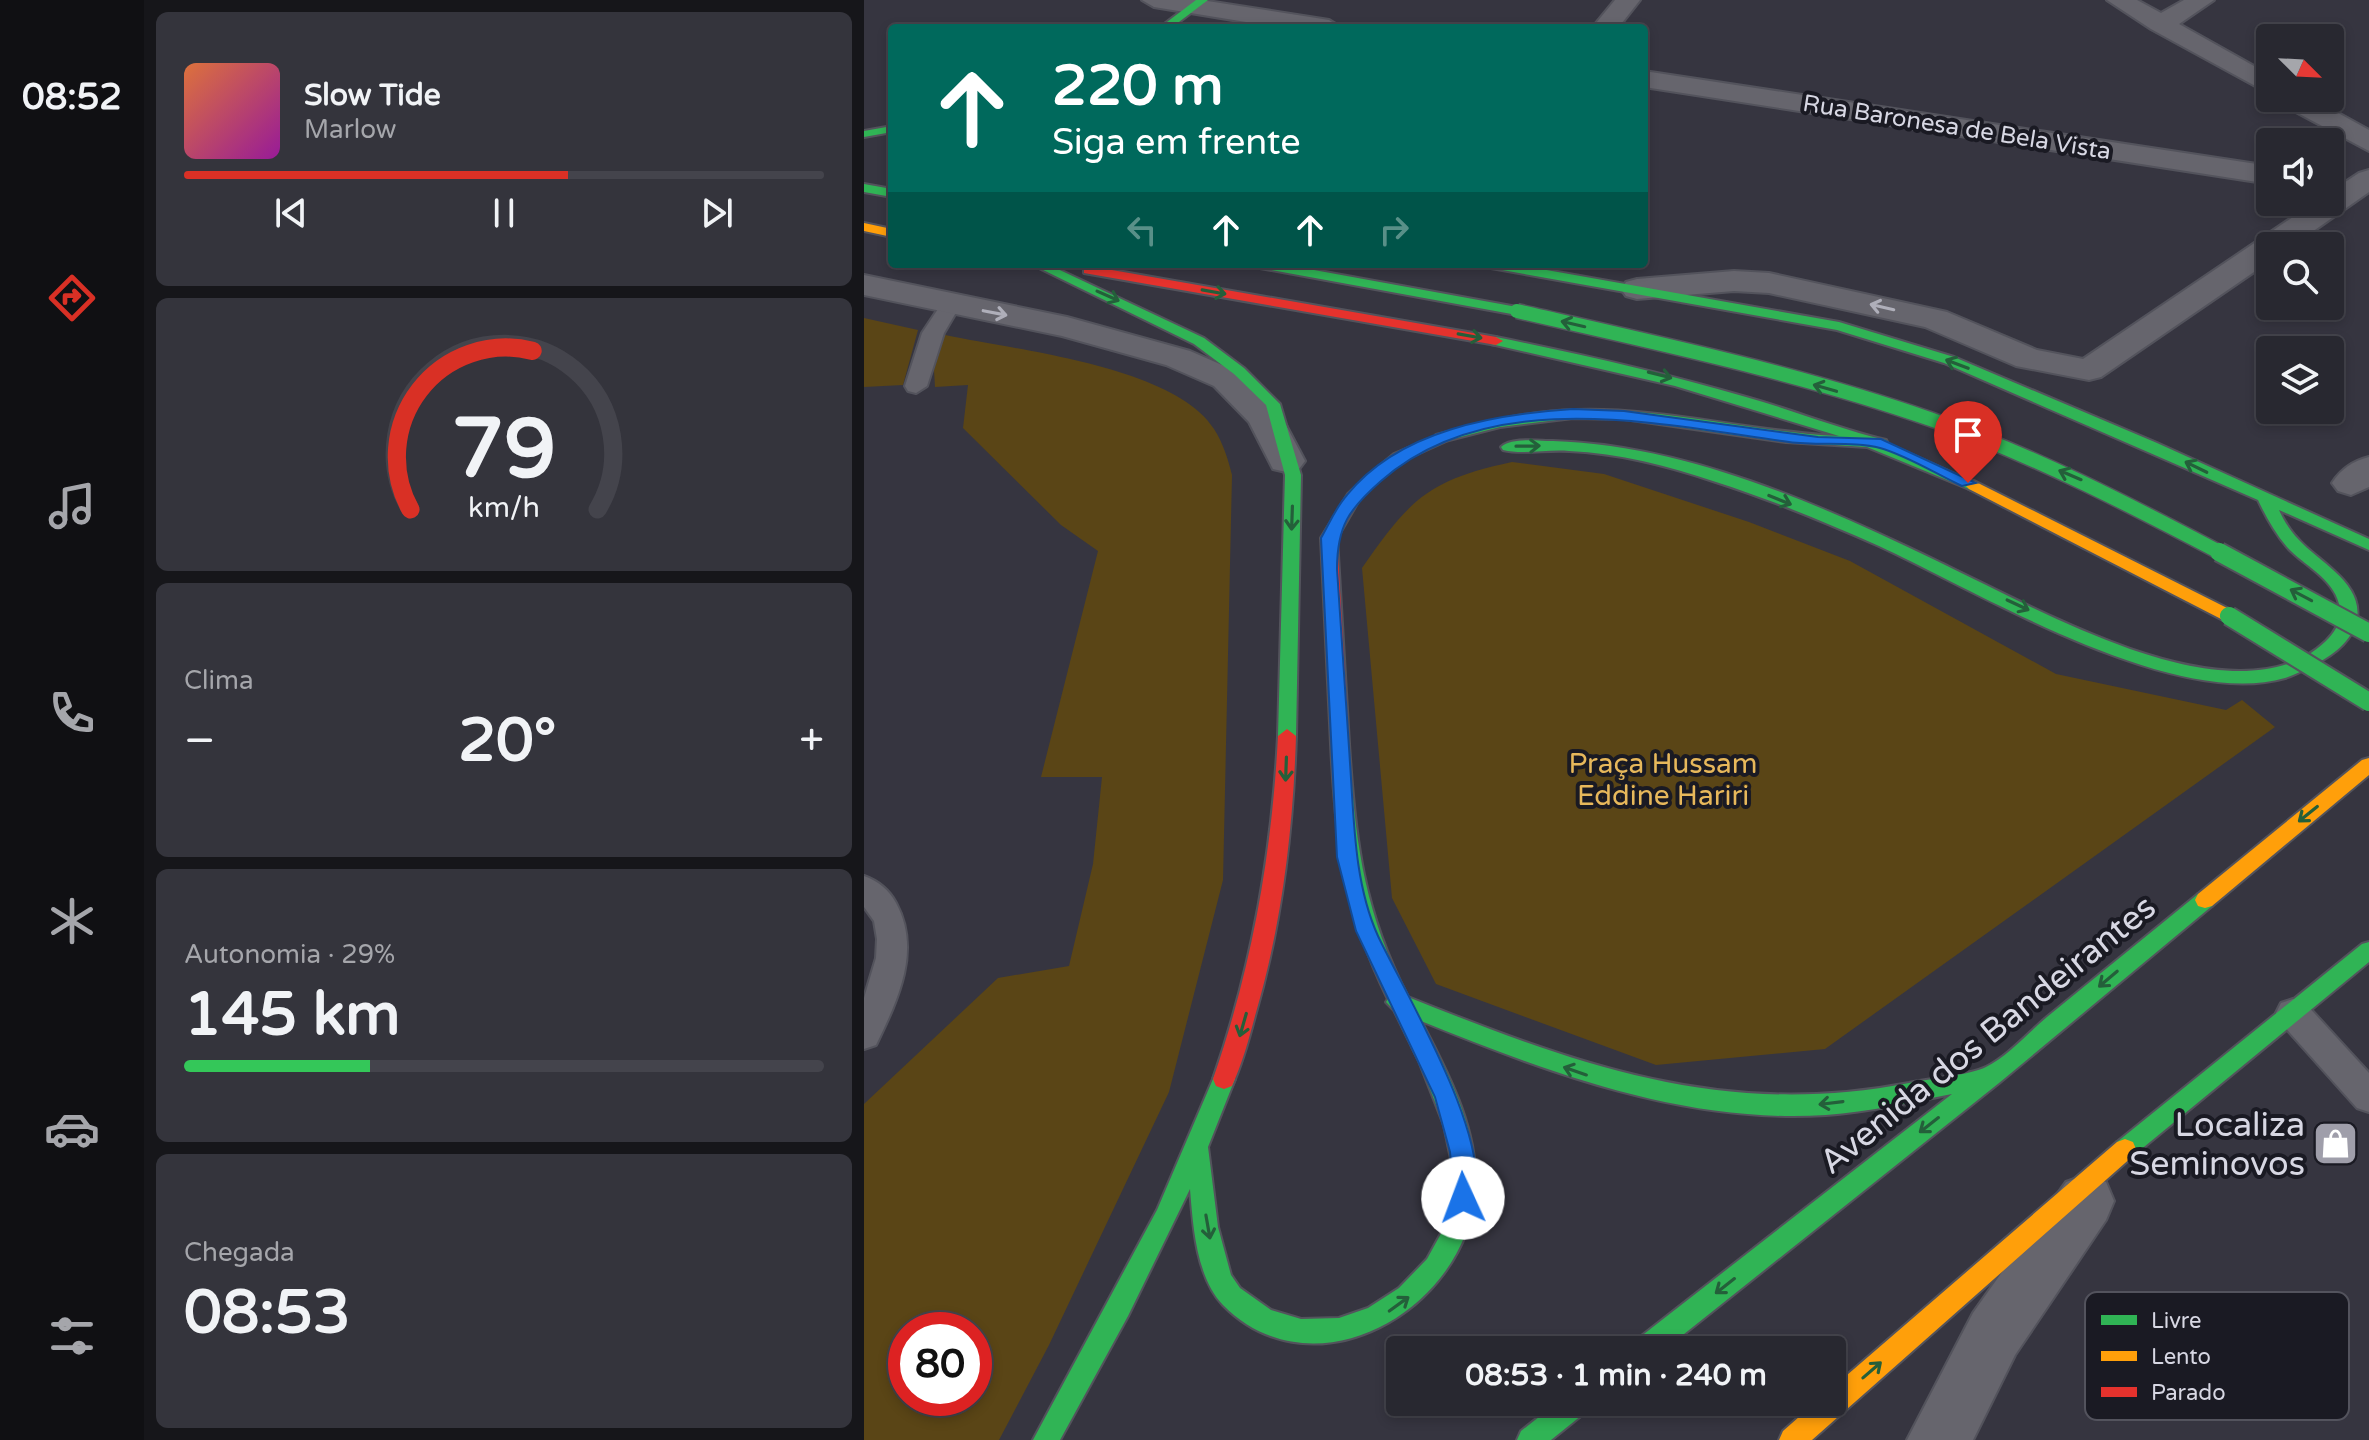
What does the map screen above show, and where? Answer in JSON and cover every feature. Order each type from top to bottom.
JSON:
[{"type":"main road","points":[[1170,24],[1201,3]]},
{"type":"main road","points":[[864,134],[888,130]]},
{"type":"main road","points":[[864,188],[888,192]]},
{"type":"main road","points":[[864,227],[888,232]]},
{"type":"main road","points":[[1046,268],[1199,341],[1239,371],[1273,404],[1293,475],[1286,776],[1273,906],[1243,1028],[1198,1150],[1105,1336],[1046,1440]]},
{"type":"main road","points":[[1078,268],[1502,342],[1655,373],[1757,401],[1881,443],[1997,496],[2229,616],[2369,702]]},
{"type":"main road","points":[[1282,268],[1517,311],[1759,368],[1901,410],[1988,441],[2130,504],[2369,633]]},
{"type":"main road","points":[[1514,268],[1839,326],[1949,360],[2152,446],[2369,545]]},
{"type":"main road","points":[[1198,1150],[1213,1258],[1229,1294],[1268,1322],[1315,1336],[1362,1329],[1405,1301],[1448,1252],[1463,1198],[1462,1152],[1446,1097],[1397,1002],[1366,931],[1347,857],[1328,569],[1329,538],[1353,497],[1399,457],[1448,435],[1532,416],[1624,415],[1818,442],[1881,443]]},
{"type":"main road","points":[[1484,452],[1513,446],[1573,445],[1634,453],[1707,475],[1851,528],[2111,648],[2190,672],[2234,677],[2276,674],[2318,659],[2343,633],[2350,615],[2345,597],[2336,584],[2281,529],[2266,500]]},
{"type":"main road","points":[[1370,481],[1429,464]]},
{"type":"main road","name":"Avenida dos Bandeirantes","points":[[1662,1336],[1991,1076],[2369,765]]},
{"type":"main road","points":[[1792,1440],[2117,1156],[2334,982],[2369,950]]},
{"type":"main road","points":[[2334,982],[2357,983]]},
{"type":"main road","points":[[1397,1002],[1527,1054],[1631,1090],[1717,1104],[1824,1105],[1991,1076]]},
{"type":"main road","points":[[1530,1440],[1560,1416]]},
{"type":"street","points":[[1154,0],[1201,3],[1309,24]]},
{"type":"street","points":[[1608,24],[1628,0]]},
{"type":"street","points":[[2119,0],[2256,78]]},
{"type":"street","points":[[2160,24],[2202,0]]},
{"type":"street","name":"Rua Baronesa de Bela Vista","points":[[1648,80],[2256,173]]},
{"type":"street","points":[[2316,112],[2369,142]]},
{"type":"street","points":[[2290,232],[2349,187]]},
{"type":"street","points":[[1637,289],[1734,281],[1769,283],[1935,319],[2028,359],[2089,370],[2256,256]]},
{"type":"street","points":[[864,285],[1132,344],[1178,358],[1226,379],[1265,418],[1293,475]]},
{"type":"street","points":[[1939,1440],[1994,1334],[2117,1156]]},
{"type":"lane","points":[[916,386],[933,333],[951,304]]},
{"type":"lane","points":[[864,888],[876,897],[891,923],[894,957],[864,1035]]},
{"type":"lane","points":[[2293,1013],[2369,1097]]},
{"type":"green space","points":[[864,318],[918,330],[903,385],[864,387]]},
{"type":"green space","points":[[945,335],[1091,364],[1130,376],[1165,390],[1194,407],[1217,434],[1232,475],[1223,880],[1169,1092],[1049,1345],[999,1440],[864,1440],[864,1104],[998,978],[1069,966],[1093,864],[1102,777],[1041,777],[1098,551],[1061,525],[963,428],[968,385],[935,387],[934,370]]},
{"type":"green space","name":"Praça Hussam Eddine Hariri","points":[[1512,462],[1604,474],[1749,522],[1850,561],[2056,674],[2226,710],[2242,700],[2275,727],[1825,1049],[1656,1065],[1436,984],[1392,898],[1362,568],[1394,525],[1424,496],[1460,476]]},
{"type":"traffic: fast","points":[[1170,24],[1203,0]]},
{"type":"traffic: fast","points":[[864,134],[888,130]]},
{"type":"traffic: fast","points":[[864,188],[888,192]]},
{"type":"traffic: fast","points":[[1045,268],[1199,341],[1239,371],[1273,404],[1293,475],[1287,736]]},
{"type":"traffic: fast","points":[[1282,268],[1517,311]]},
{"type":"traffic: fast","points":[[1513,268],[1839,326],[1949,360],[2152,446],[2369,545]]},
{"type":"traffic: fast","points":[[1517,311],[1756,367],[1875,400],[1933,420],[2087,485],[2369,633]]},
{"type":"traffic: fast","points":[[1496,341],[1740,399],[1858,438],[1974,486]]},
{"type":"traffic: fast","points":[[1441,438],[1500,423],[1573,414],[1624,415],[1786,438],[1881,443]]},
{"type":"traffic: fast","points":[[1508,447],[1539,445],[1601,449],[1661,461],[1720,478],[1840,523],[2069,631],[2124,653],[2180,670],[2234,677],[2282,673],[2323,653],[2340,637],[2348,621],[2348,604],[2344,593],[2330,576],[2290,541],[2266,500]]},
{"type":"traffic: fast","points":[[2229,616],[2369,702]]},
{"type":"traffic: fast","points":[[1198,1150],[1206,1227],[1215,1267],[1231,1296],[1264,1321],[1301,1331],[1339,1330],[1375,1317],[1408,1296],[1435,1267],[1454,1233],[1463,1194],[1462,1159],[1455,1125],[1429,1058],[1380,961],[1360,906],[1347,838],[1340,744]]},
{"type":"traffic: fast","points":[[1662,1336],[1991,1076],[2205,900]]},
{"type":"traffic: fast","points":[[2125,1149],[2369,950]]},
{"type":"traffic: fast","points":[[1397,1002],[1553,1062],[1659,1092],[1713,1101],[1769,1106],[1825,1105],[1886,1097],[1987,1077]]},
{"type":"traffic: fast","points":[[1046,1440],[1165,1218],[1224,1079]]},
{"type":"traffic: fast","points":[[1530,1440],[1560,1416]]},
{"type":"traffic: slow","points":[[864,227],[888,232]]},
{"type":"traffic: slow","points":[[1974,486],[2229,616]]},
{"type":"traffic: slow","points":[[2205,900],[2369,765]]},
{"type":"traffic: slow","points":[[1792,1440],[2125,1149]]},
{"type":"traffic: jam","points":[[1089,270],[1496,341]]},
{"type":"traffic: jam","points":[[1340,744],[1329,538],[1353,497],[1370,481],[1399,457],[1441,438]]},
{"type":"traffic: jam","points":[[1224,1079],[1251,996],[1270,910],[1282,824],[1287,736]]},
{"type":"place","name":"Localiza Seminovos","points":[[2336,1144]]},
{"type":"route","points":[[1463,1198],[1462,1152],[1446,1097],[1397,1002],[1366,931],[1347,857],[1328,569],[1329,538],[1353,497],[1399,457],[1448,435],[1532,416],[1573,414],[1624,415],[1818,442],[1881,443],[1968,483]]}]
